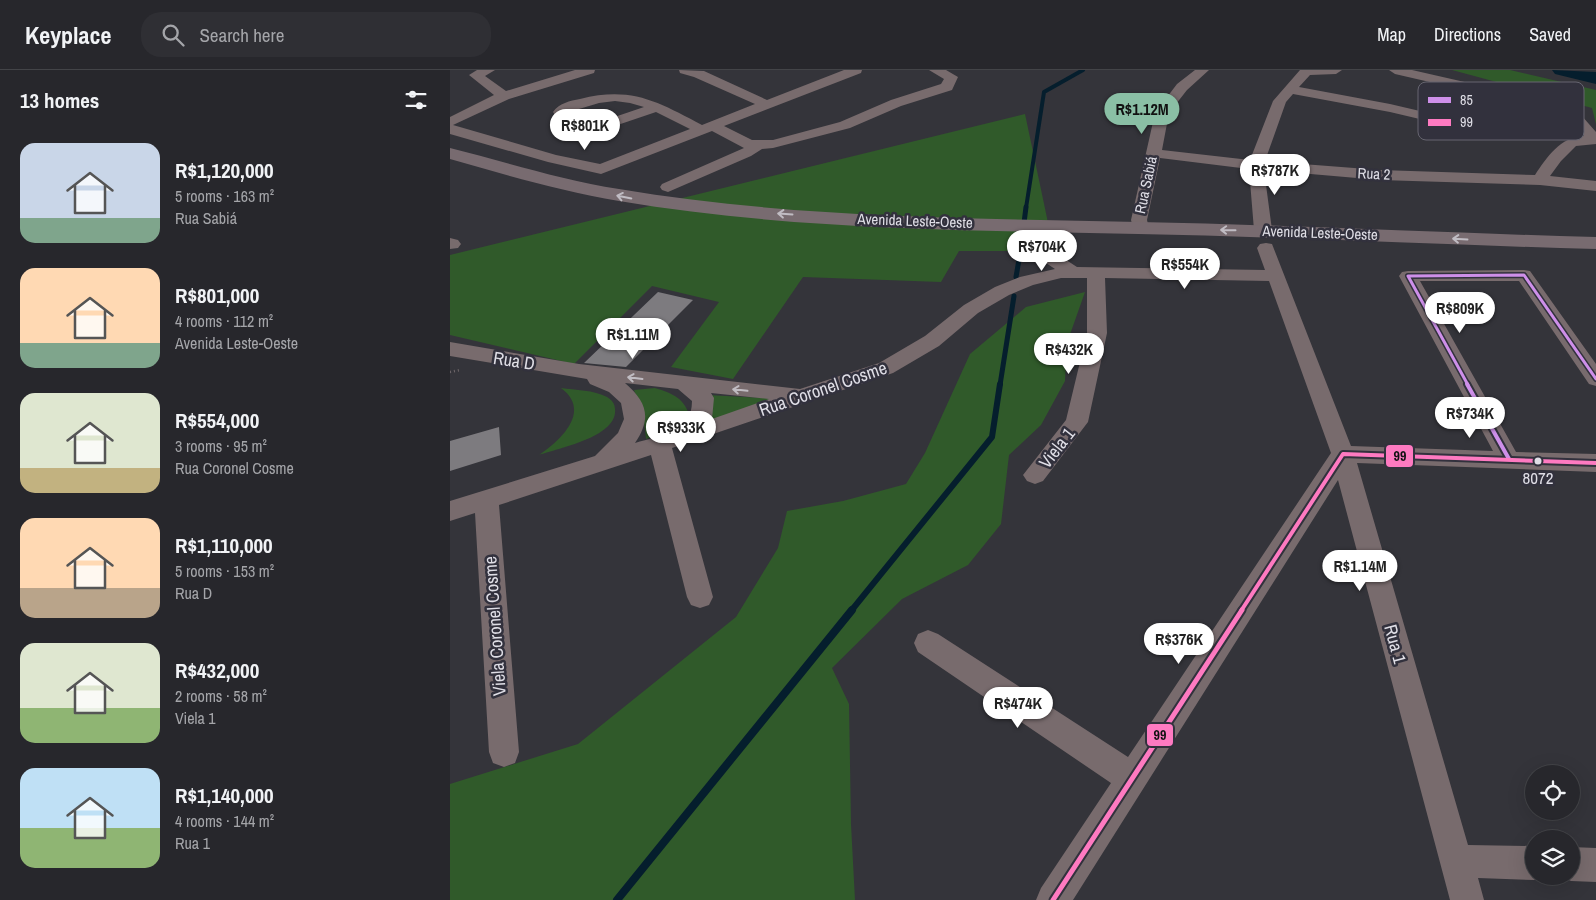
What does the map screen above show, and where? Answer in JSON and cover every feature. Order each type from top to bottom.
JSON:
[{"type":"main road","name":"Avenida Leste-Oeste","points":[[450,152],[497,168],[630,198],[802,224]]},
{"type":"main road","name":"Avenida Leste-Oeste","points":[[499,187],[552,200],[718,226],[802,224],[1028,243],[1265,239]]},
{"type":"main road","name":"Avenida Leste-Oeste","points":[[836,226],[916,223],[1140,228],[1265,239],[1596,256]]},
{"type":"main road","name":"Avenida Leste-Oeste","points":[[1341,242],[1494,241],[1596,243]]},
{"type":"street","points":[[489,70],[475,75],[504,96]]},
{"type":"street","points":[[544,70],[558,78]]},
{"type":"street","points":[[450,122],[504,96],[589,70]]},
{"type":"street","points":[[685,70],[704,72],[767,105]]},
{"type":"street","points":[[450,128],[565,162],[597,169],[604,168],[856,70]]},
{"type":"street","points":[[656,108],[592,130],[587,129],[560,112],[564,108],[594,99],[611,97],[634,98],[749,145],[774,144],[845,125],[889,106],[903,111],[933,104],[939,100],[933,91],[947,87],[951,81],[949,75],[935,70]]},
{"type":"street","name":"Rua Sabiá","points":[[1140,228],[1138,220],[1162,113],[1182,87],[1203,70]]},
{"type":"street","points":[[1256,165],[1280,101],[1292,90],[1305,71],[1336,70]]},
{"type":"street","points":[[1396,70],[1448,82]]},
{"type":"street","points":[[1292,90],[1418,115]]},
{"type":"street","points":[[468,133],[487,123],[471,112]]},
{"type":"street","points":[[1584,127],[1596,140]]},
{"type":"street","points":[[1540,180],[1549,164],[1569,145],[1575,142],[1596,140]]},
{"type":"street","points":[[668,187],[746,153],[756,146]]},
{"type":"street","name":"Rua 2","points":[[1152,153],[1256,165],[1380,175],[1540,180],[1596,186]]},
{"type":"street","name":"Rua 1","points":[[1256,165],[1265,239],[1276,276],[1343,454],[1468,900]]},
{"type":"street","points":[[1028,243],[1074,273]]},
{"type":"street","name":"Rua Coronel Cosme","points":[[450,511],[685,436],[886,368],[932,341],[971,309],[1002,291],[1027,281],[1062,273],[1096,272],[1276,276]]},
{"type":"street","name":"Viela 1","points":[[1036,475],[1077,422],[1097,333],[1096,272]]},
{"type":"street","points":[[1509,459],[1408,276],[1524,275],[1596,379]]},
{"type":"street","name":"Rua D","points":[[450,349],[579,371],[806,395]]},
{"type":"street","name":"Rua D","points":[[579,371],[616,387],[631,400],[635,419],[628,437],[602,462]]},
{"type":"street","points":[[684,383],[703,398],[704,414],[695,429],[685,436]]},
{"type":"street","points":[[660,444],[665,470],[700,597]]},
{"type":"street","points":[[1053,900],[1343,454],[1596,463]]},
{"type":"street","name":"Viela Coronel Cosme","points":[[486,500],[504,752]]},
{"type":"street","points":[[928,643],[1132,778]]},
{"type":"street","points":[[1456,861],[1525,863]]},
{"type":"street","points":[[1580,864],[1596,865]]},
{"type":"path","points":[[450,372],[460,370]]},
{"type":"green space","points":[[1452,70],[1510,70],[1562,82],[1496,82]]},
{"type":"green space","points":[[1584,87],[1596,90],[1596,124],[1592,108],[1584,106]]},
{"type":"green space","points":[[1025,114],[1054,251],[959,251],[941,282],[803,277],[733,379],[671,367],[719,302],[652,286],[574,364],[450,335],[450,255]]},
{"type":"green space","points":[[1085,292],[1067,343],[1065,381],[1041,425],[1009,455],[1001,524],[968,565],[902,599],[832,668],[849,704],[851,824],[855,900],[450,900],[450,784],[578,744],[736,617],[778,548],[787,511],[843,501],[906,484],[925,453],[970,354],[1026,307]]},
{"type":"green space","points":[[561,388],[590,392],[607,397],[614,405],[613,419],[598,434],[586,440],[539,455],[564,433],[573,415],[574,406],[570,397]]},
{"type":"green space","points":[[655,388],[676,396],[683,403],[689,414],[683,426],[646,439],[643,414],[634,390]]},
{"type":"green space","points":[[707,395],[785,399],[705,426]]},
{"type":"building","points":[[658,292],[693,300],[626,367],[584,363]]},
{"type":"building","points":[[499,427],[501,455],[450,471],[450,441]]},
{"type":"waterway","points":[[1026,208],[1044,92],[1083,70]]},
{"type":"waterway","points":[[1562,70],[1596,78]]},
{"type":"waterway","points":[[1024,223],[1026,207]]},
{"type":"waterway","points":[[1016,277],[1021,248]]},
{"type":"waterway","points":[[1000,385],[1014,296]]},
{"type":"waterway","points":[[851,611],[992,437],[1000,384]]},
{"type":"waterway","points":[[617,900],[852,610]]},
{"type":"transit line","name":"85","points":[[1509,459],[1408,276],[1524,275],[1596,379]]},
{"type":"transit line","name":"99","points":[[1053,900],[1343,454],[1596,463]]},
{"type":"place","name":"8072","points":[[1538,461]]}]
